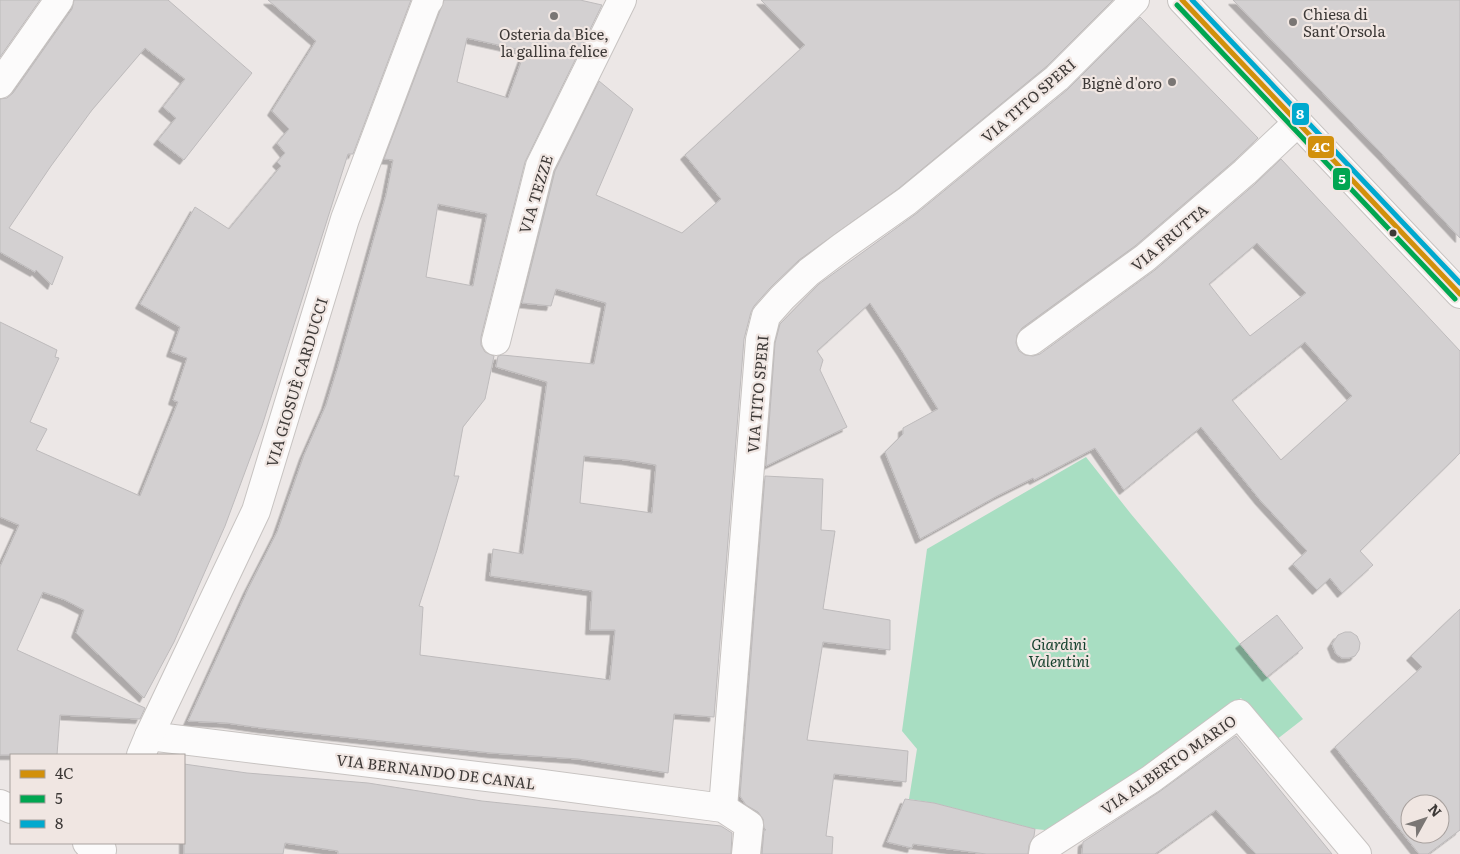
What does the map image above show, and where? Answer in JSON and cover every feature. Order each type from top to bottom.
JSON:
[{"type":"street","points":[[0,84],[59,0]]},
{"type":"street","name":"VIA GIOSUÈ CARDUCCI","points":[[145,746],[256,511],[345,218],[429,0]]},
{"type":"street","name":"VIA TEZZE","points":[[496,341],[540,166],[622,0]]},
{"type":"street","name":"VIA TITO SPERI","points":[[723,808],[760,340],[766,316],[809,272],[906,201],[1041,92],[1135,0]]},
{"type":"street","points":[[1182,0],[1460,294]]},
{"type":"street","name":"VIA FRUTTA","points":[[1032,341],[1145,258],[1245,172],[1298,122]]},
{"type":"street","name":"VIA ALBERTO MARIO","points":[[1044,851],[1151,779],[1239,714],[1357,854]]},
{"type":"street","name":"VIA BERNANDO DE CANAL","points":[[145,746],[536,783],[723,808]]},
{"type":"street","points":[[723,808],[749,825],[746,854]]},
{"type":"green space","name":"Giardini Valentini","points":[[1086,457],[1131,514],[1303,719],[1276,740],[1241,698],[1151,766],[1057,825],[1045,830],[934,803],[909,799],[917,749],[902,731],[927,549]]},
{"type":"building","points":[[0,0],[40,0],[0,57]]},
{"type":"building","points":[[74,0],[168,0],[252,73],[184,160],[158,140],[176,118],[163,107],[185,79],[145,48],[92,110],[9,228],[63,257],[52,285],[36,270],[35,272],[0,252],[0,99],[7,98],[13,93],[72,9]]},
{"type":"building","points":[[268,0],[411,0],[353,154],[348,154],[262,426],[225,526],[174,642],[144,698],[76,633],[84,610],[65,600],[43,592],[17,650],[145,708],[140,719],[60,715],[57,754],[0,755],[0,567],[19,525],[0,517],[0,322],[57,350],[55,357],[59,358],[30,422],[47,429],[36,450],[140,496],[178,402],[173,400],[187,358],[171,352],[180,327],[140,304],[195,207],[229,229],[281,166],[277,162],[285,153],[277,143],[289,129],[272,111],[316,41]]},
{"type":"building","points":[[444,0],[580,0],[602,5],[525,162],[481,337],[481,345],[485,352],[494,356],[485,399],[463,427],[454,476],[459,476],[419,606],[423,607],[420,655],[610,680],[615,630],[590,630],[592,591],[490,576],[493,549],[523,554],[547,382],[496,367],[498,356],[594,364],[606,303],[556,289],[551,306],[522,303],[555,171],[599,81],[633,109],[596,195],[682,233],[721,199],[685,155],[805,45],[761,0],[1113,0],[1047,66],[898,189],[799,260],[754,306],[744,339],[714,717],[674,714],[668,773],[578,759],[491,753],[227,723],[188,721],[248,589],[277,532],[304,455],[326,405],[386,195],[393,160],[384,159]],"holes":[[[467,38],[525,51],[508,98],[457,82]],[[438,204],[487,214],[473,286],[426,277]],[[584,456],[656,465],[652,513],[580,503]]]},
{"type":"building","points":[[1233,0],[1460,0],[1460,238],[1383,155]]},
{"type":"building","points":[[1140,17],[1258,138],[1135,246],[1022,328],[1017,335],[1016,343],[1019,351],[1025,355],[1033,356],[1040,354],[1155,270],[1255,184],[1281,159],[1460,351],[1460,453],[1360,551],[1373,565],[1342,593],[1330,578],[1317,590],[1293,564],[1307,551],[1260,500],[1201,427],[1124,490],[1095,448],[1034,480],[1033,478],[997,496],[920,539],[885,452],[903,434],[903,428],[938,409],[870,303],[817,351],[823,360],[820,370],[847,427],[766,466],[775,343],[780,324],[819,284],[917,213],[1067,90]],"holes":[[[1257,243],[1306,293],[1250,336],[1209,284]],[[1305,342],[1352,396],[1281,460],[1232,400]]]},
{"type":"building","points":[[765,476],[823,479],[821,530],[835,531],[823,609],[890,620],[890,650],[823,642],[807,740],[908,751],[906,782],[834,774],[826,836],[833,837],[832,854],[762,854],[764,830],[766,830],[763,819],[758,812],[746,805],[740,796]]},
{"type":"building","points":[[1460,609],[1460,830],[1450,838],[1450,794],[1400,794],[1400,830],[1335,747],[1422,667],[1411,656]]},
{"type":"building","points":[[1277,615],[1303,648],[1267,677],[1240,644]]},
{"type":"building","points":[[1351,632],[1357,636],[1360,643],[1359,650],[1355,656],[1349,658],[1342,658],[1336,654],[1332,644],[1338,635]]},
{"type":"building","points":[[1236,736],[1332,854],[1256,854],[1216,810],[1155,854],[1082,854],[1083,842],[1159,792]]},
{"type":"building","points":[[185,764],[247,773],[368,783],[482,801],[721,826],[732,833],[731,854],[338,854],[338,851],[285,843],[283,854],[184,854]]},
{"type":"building","points":[[905,799],[934,803],[1035,829],[1028,854],[986,854],[913,844],[912,848],[887,842]]},
{"type":"building","points":[[1411,844],[1441,844],[1428,854],[1419,854]]},
{"type":"transit line","name":"4C","points":[[1182,0],[1460,294]]},
{"type":"transit line","name":"8","points":[[1192,0],[1460,283]]},
{"type":"transit line","name":"5","points":[[1177,5],[1455,299]]},
{"type":"place","name":"Osteria da Bice, la gallina felice","points":[[554,16]]},
{"type":"place","name":"Chiesa di Sant'Orsola","points":[[1293,22]]},
{"type":"place","name":"Bignè d'oro","points":[[1172,82]]}]
